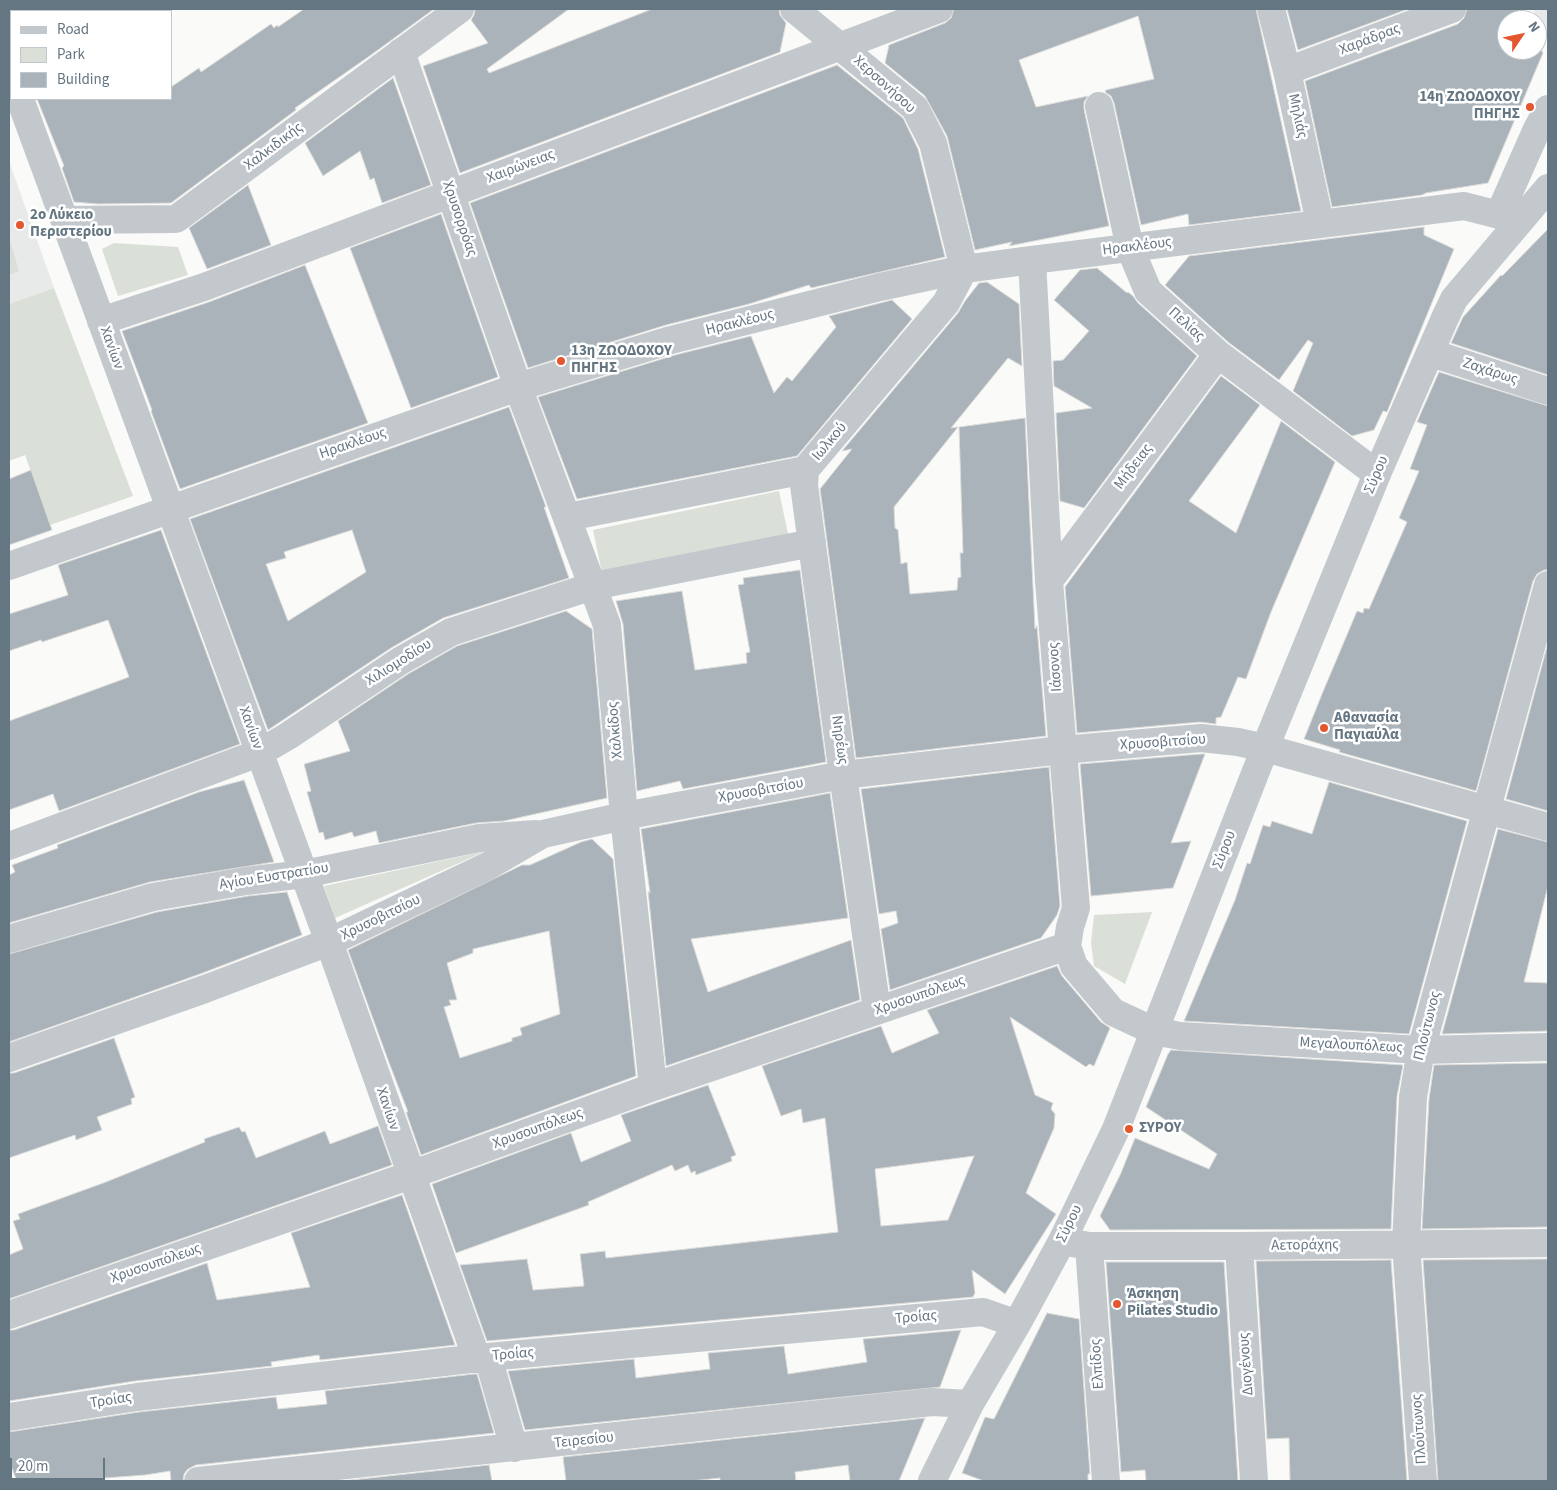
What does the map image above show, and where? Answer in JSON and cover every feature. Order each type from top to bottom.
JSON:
[{"type":"street","name":"Χαλκιδικής","points":[[65,220],[176,220],[460,9]]},
{"type":"street","name":"Χερσονήσου","points":[[794,9],[914,108],[933,142],[964,270]]},
{"type":"street","name":"Χαιρώνειας","points":[[101,321],[204,286],[939,9]]},
{"type":"street","name":"Μηλιάς","points":[[1271,9],[1287,71],[1320,223]]},
{"type":"street","name":"Χαράδρας","points":[[1287,71],[1452,9]]},
{"type":"street","name":"Χρυσορρόας","points":[[401,52],[518,387]]},
{"type":"street","name":"Χανίων","points":[[20,100],[329,942],[410,1175],[482,1358],[514,1448]]},
{"type":"street","name":"Πελίας","points":[[1099,106],[1130,248],[1148,291],[1218,354],[1377,474]]},
{"type":"street","name":"Σύρου","points":[[938,1480],[970,1404],[1017,1324],[1062,1241],[1116,1129],[1265,748],[1377,474],[1454,299],[1509,218],[1537,129],[1548,109]]},
{"type":"street","name":"Σύρου","points":[[1509,218],[1548,188]]},
{"type":"street","name":"Ηρακλέους","points":[[9,566],[518,387],[680,338],[880,286],[964,270],[1032,260],[1464,206],[1509,218]]},
{"type":"street","name":"Ιάσονος","points":[[1032,260],[1049,581],[1076,908],[1067,946]]},
{"type":"street","name":"Ιωλκού","points":[[568,516],[806,470],[946,303],[964,270]]},
{"type":"street","name":"Ζαχάρως","points":[[1431,353],[1548,390]]},
{"type":"street","name":"Μήδειας","points":[[1049,581],[1218,354]]},
{"type":"street","name":"Χαλκίδος","points":[[518,387],[568,516],[607,625],[624,816],[653,1087]]},
{"type":"street","name":"Νηρέως","points":[[806,470],[804,485],[877,1010]]},
{"type":"street","name":"Χιλιομοδίου","points":[[9,846],[259,753],[288,736],[400,661],[451,632],[593,586],[812,543]]},
{"type":"street","name":"Πλούτωνος","points":[[1423,1481],[1406,1244],[1413,1097],[1421,1050],[1548,585]]},
{"type":"street","name":"Χρυσοβιτσίου","points":[[9,1058],[205,989],[329,942],[488,866],[543,834],[624,816],[843,776],[1062,750],[1201,738],[1238,742],[1265,748],[1548,827]]},
{"type":"street","name":"Αγίου Ευστρατίου","points":[[9,939],[153,897],[246,881],[304,874],[479,838],[543,834]]},
{"type":"street","points":[[1067,946],[1074,966],[1114,1012],[1154,1031]]},
{"type":"street","name":"Χρυσουπόλεως","points":[[9,1315],[410,1175],[653,1087],[1067,946]]},
{"type":"street","name":"Μεγαλουπόλεως","points":[[1154,1031],[1180,1036],[1421,1050],[1548,1047]]},
{"type":"street","name":"Αετοράχης","points":[[1062,1241],[1089,1246],[1548,1243]]},
{"type":"street","name":"Ελπίδος","points":[[1089,1246],[1106,1481]]},
{"type":"street","name":"Διογένους","points":[[1239,1246],[1254,1481]]},
{"type":"street","name":"Τροίας","points":[[9,1417],[136,1397],[482,1358],[983,1312],[1017,1324]]},
{"type":"street","name":"Τειρεσίου","points":[[198,1481],[932,1402],[970,1404]]},
{"type":"shaded area","points":[[1548,9],[1548,40],[1547,10],[1533,10]]},
{"type":"shaded area","name":"2ο Λύκειο Περιστερίου","points":[[9,161],[54,288],[9,304]]},
{"type":"green space","points":[[9,238],[19,271],[9,275]]},
{"type":"green space","points":[[114,243],[178,247],[188,275],[118,296],[102,249]]},
{"type":"green space","points":[[54,288],[133,496],[50,525],[25,455],[9,461],[9,304]]},
{"type":"green space","points":[[779,491],[788,534],[602,573],[593,530]]},
{"type":"green space","points":[[486,851],[335,918],[324,886]]},
{"type":"green space","points":[[1152,912],[1125,984],[1094,966],[1091,943],[1094,915]]},
{"type":"building","points":[[304,9],[434,9],[295,108],[296,110],[171,203],[98,204],[74,202],[62,168],[64,166],[37,100],[172,100],[172,86],[199,68],[201,72],[271,24],[274,28],[277,25],[278,27]]},
{"type":"building","points":[[475,9],[569,9],[487,69],[489,73],[652,9],[779,9],[780,15],[786,23],[780,52],[460,173],[423,66],[488,43],[471,20]]},
{"type":"building","points":[[954,9],[1256,9],[1301,211],[1189,225],[1188,214],[1141,225],[1114,103],[1111,96],[1105,92],[1106,90],[1154,79],[1138,16],[1019,60],[1036,107],[1088,96],[1084,102],[1084,109],[1109,226],[1009,246],[1012,242],[975,250],[947,136],[925,96],[885,63],[889,45],[945,23],[951,18]]},
{"type":"building","points":[[1287,9],[1408,9],[1298,50]]},
{"type":"building","points":[[1467,9],[1519,9],[1497,10],[1497,60],[1540,60],[1488,183],[1422,195],[1332,207],[1305,81],[1458,24],[1464,18]]},
{"type":"building","points":[[837,65],[903,118],[918,149],[945,257],[811,288],[809,285],[749,304],[666,325],[528,368],[470,203]]},
{"type":"building","points":[[393,78],[431,185],[382,203],[374,178],[370,180],[360,151],[323,176],[305,143]]},
{"type":"building","points":[[248,185],[271,245],[207,269],[189,228]]},
{"type":"building","points":[[441,214],[498,377],[411,408],[350,248]]},
{"type":"building","points":[[1424,227],[1424,235],[1454,249],[1387,412],[1383,411],[1374,430],[1352,436],[1293,391],[1313,343],[1308,340],[1279,380],[1228,342],[1165,285],[1189,256]]},
{"type":"building","points":[[1548,229],[1548,375],[1451,343],[1463,317],[1501,275]]},
{"type":"building","points":[[305,265],[368,423],[180,489],[122,331],[209,302]]},
{"type":"building","points":[[1097,268],[1133,296],[1138,303],[1197,356],[1084,508],[1060,501],[1056,413],[1092,408],[1054,386],[1053,361],[1063,360],[1089,331],[1054,300],[1080,270]]},
{"type":"building","points":[[987,282],[1019,304],[1022,366],[1008,358],[951,428],[958,427],[894,507],[895,528],[898,530],[901,564],[907,562],[910,594],[957,590],[958,578],[961,577],[960,553],[963,553],[959,427],[1025,418],[1035,629],[1037,626],[1046,736],[856,758],[820,489],[852,449],[842,451],[958,313],[979,283]]},
{"type":"building","points":[[892,300],[912,319],[797,456],[577,499],[538,397],[675,355],[751,336],[774,393],[787,377],[792,381],[836,327],[829,316]]},
{"type":"building","points":[[1439,372],[1548,406],[1548,570],[1537,574],[1533,581],[1476,791],[1339,752],[1340,750],[1304,739],[1357,611],[1363,613],[1364,608],[1369,609],[1407,522],[1399,518],[1419,471],[1410,469],[1427,425],[1417,422]]},
{"type":"building","points":[[1221,376],[1260,405],[1189,501],[1236,533],[1281,421],[1335,462],[1271,612],[1246,679],[1238,677],[1221,717],[1216,718],[1216,724],[1200,722],[1077,733],[1065,587]]},
{"type":"building","points":[[509,407],[546,507],[544,507],[569,578],[443,618],[391,648],[268,730],[190,519]],"holes":[[[352,530],[366,572],[288,621],[266,564],[286,558],[284,552]]]},
{"type":"building","points":[[31,470],[52,530],[9,545],[9,479]]},
{"type":"building","points":[[161,530],[240,744],[59,811],[53,794],[9,810],[9,721],[129,677],[108,620],[9,651],[9,614],[68,595],[58,565]]},
{"type":"building","points":[[800,570],[826,762],[683,789],[680,781],[637,791],[623,624],[616,601],[682,591],[695,670],[747,663],[746,653],[750,652],[738,585],[744,584],[743,578]]},
{"type":"building","points":[[566,611],[592,629],[607,798],[504,821],[476,823],[379,843],[376,831],[354,837],[352,832],[325,840],[323,832],[319,833],[307,792],[311,791],[304,764],[350,751],[338,721],[408,674],[457,646]]},
{"type":"building","points":[[1548,643],[1548,811],[1506,799]]},
{"type":"building","points":[[1205,754],[1171,843],[1191,841],[1173,888],[1091,896],[1080,764]]},
{"type":"building","points":[[1049,767],[1060,906],[1057,915],[1041,938],[890,990],[881,929],[898,923],[896,911],[879,914],[861,789]]},
{"type":"building","points":[[244,780],[274,862],[150,882],[9,923],[9,875],[15,872],[12,865],[58,848],[57,845],[199,792]]},
{"type":"building","points":[[1329,782],[1467,821],[1409,1034],[1184,1021],[1235,900],[1247,863],[1250,864],[1263,825],[1270,827],[1272,821],[1312,834]]},
{"type":"building","points":[[830,793],[848,918],[691,939],[708,992],[851,940],[860,1000],[666,1066],[648,891],[650,893],[641,829]]},
{"type":"building","points":[[1498,829],[1548,842],[1548,886],[1524,982],[1548,983],[1548,1031],[1442,1034]]},
{"type":"building","points":[[592,839],[613,859],[636,1076],[421,1155],[406,1112],[408,1112],[348,950],[522,865],[530,865]],"holes":[[[549,931],[560,1014],[520,1028],[522,1035],[512,1038],[512,1041],[460,1058],[444,1007],[451,1005],[449,1000],[457,1000],[447,963],[473,953],[473,949]]]},
{"type":"building","points":[[287,892],[302,935],[200,974],[9,1042],[9,954],[157,912],[248,896]]},
{"type":"building","points":[[1057,966],[1062,976],[1101,1022],[1110,1028],[1094,1066],[1089,1064],[1086,1067],[1010,1017],[1035,1095],[1053,1103],[1051,1109],[1055,1114],[1054,1128],[1026,1193],[1056,1214],[1005,1294],[972,1270],[975,1293],[973,1297],[487,1341],[460,1265],[527,1259],[533,1290],[584,1286],[580,1254],[605,1251],[606,1258],[838,1232],[825,1118],[803,1123],[801,1109],[781,1116],[762,1066],[881,1026],[892,1053],[939,1033],[927,1010]],"holes":[[[974,1156],[948,1220],[881,1226],[875,1169]]]},
{"type":"building","points":[[114,1038],[135,1097],[131,1099],[132,1104],[97,1117],[102,1130],[76,1140],[75,1135],[9,1158],[9,1073],[14,1073]]},
{"type":"building","points":[[1171,1050],[1403,1065],[1397,1096],[1391,1229],[1110,1230],[1100,1216],[1121,1173],[1135,1138],[1209,1169],[1217,1154],[1146,1107]]},
{"type":"building","points":[[1548,1063],[1548,1227],[1422,1229],[1429,1099],[1434,1065]]},
{"type":"building","points":[[708,1085],[736,1155],[731,1157],[732,1161],[696,1175],[695,1171],[691,1173],[688,1165],[675,1171],[672,1165],[588,1202],[589,1205],[456,1253],[432,1184],[571,1133],[581,1162],[631,1141],[621,1115]]},
{"type":"building","points":[[378,1126],[392,1165],[9,1299],[9,1255],[23,1249],[13,1221],[20,1219],[18,1214],[106,1182],[205,1142],[204,1139],[239,1127],[242,1132],[245,1131],[256,1158],[325,1131],[330,1144]]},
{"type":"building","points":[[402,1195],[455,1345],[320,1360],[319,1355],[271,1362],[272,1366],[135,1381],[9,1401],[9,1330],[14,1330],[207,1263],[217,1300],[310,1287],[291,1233]]},
{"type":"building","points":[[1548,1259],[1548,1481],[1438,1481],[1423,1260]]},
{"type":"building","points":[[1391,1260],[1407,1481],[1290,1481],[1289,1438],[1267,1439],[1256,1261]]},
{"type":"building","points":[[1106,1262],[1224,1262],[1238,1481],[1146,1481],[1145,1470],[1121,1472]]},
{"type":"building","points":[[1047,1313],[1079,1319],[1090,1474],[1088,1474],[1088,1481],[984,1481],[962,1473],[985,1417],[994,1419]]},
{"type":"building","points":[[961,1330],[940,1387],[525,1430],[508,1371],[634,1359],[636,1378],[710,1369],[708,1353],[784,1346],[788,1374],[867,1362],[863,1339]]},
{"type":"building","points":[[477,1374],[494,1433],[196,1465],[188,1469],[184,1474],[183,1481],[171,1481],[170,1471],[145,1475],[65,1481],[17,1481],[9,1461],[9,1432],[139,1412],[276,1397],[278,1409],[327,1404],[325,1391]]},
{"type":"building","points":[[925,1418],[899,1481],[850,1481],[848,1465],[795,1472],[796,1481],[720,1481],[720,1478],[691,1481],[566,1481],[563,1457]]},
{"type":"building","points":[[489,1465],[492,1481],[342,1481]]},
{"type":"place","name":"14η ΖΩΟΔΟΧΟΥ ΠΗΓΗΣ","points":[[1530,107]]},
{"type":"place","name":"2ο Λύκειο Περιστερίου","points":[[20,225]]},
{"type":"place","name":"13η ΖΩΟΔΟΧΟΥ ΠΗΓΗΣ","points":[[561,361]]},
{"type":"place","name":"Αθανασία Παγιαύλα","points":[[1324,728]]},
{"type":"place","name":"ΣΥΡΟΥ","points":[[1129,1129]]},
{"type":"place","name":"Άσκηση Pilates Studio","points":[[1117,1304]]}]
